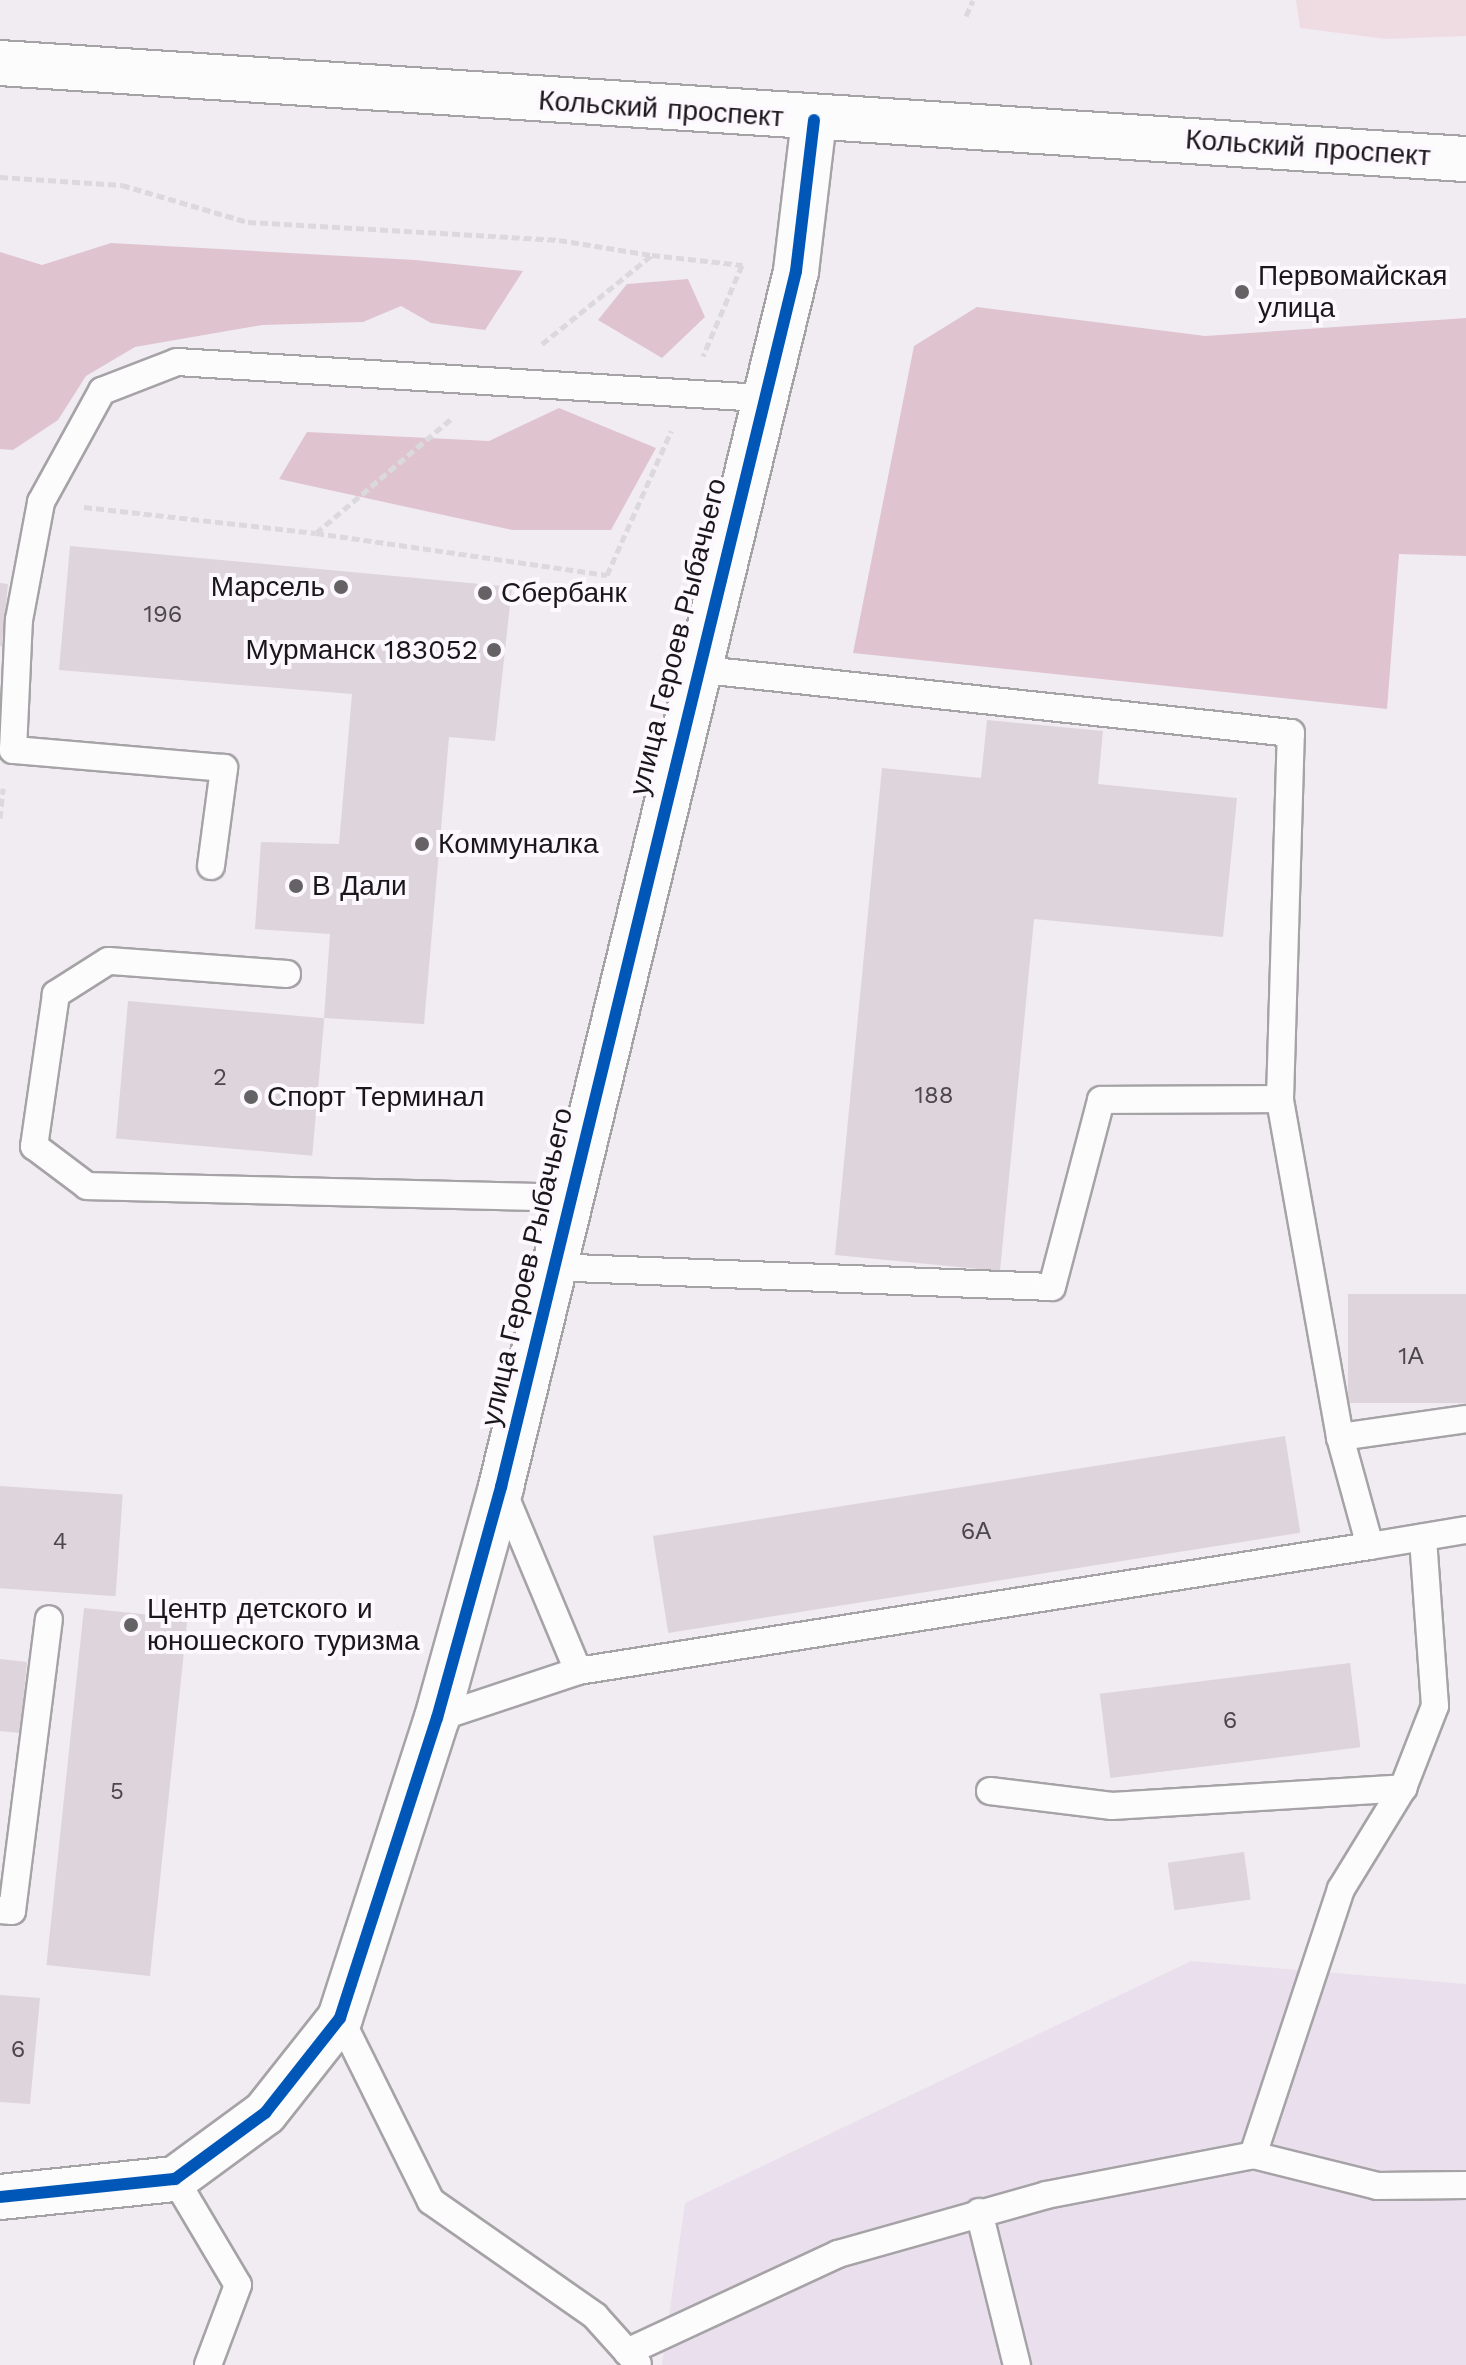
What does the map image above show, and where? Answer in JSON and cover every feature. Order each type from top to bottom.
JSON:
[{"type":"street","name":"Кольский проспект","points":[[0,63],[814,120],[1466,159]]},
{"type":"street","name":"улица Героев Рыбачьего","points":[[175,2179],[265,2113],[340,2018],[437,1718],[501,1487],[549,1267],[761,398],[796,271],[814,120]]},
{"type":"street","points":[[0,2197],[175,2179]]},
{"type":"lane","points":[[211,866],[224,768],[13,750],[19,620],[41,502],[102,391],[177,362],[761,398]]},
{"type":"lane","points":[[695,669],[1291,733],[1280,1099],[1340,1437],[1370,1546]]},
{"type":"lane","points":[[287,974],[108,961],[56,994],[34,1146],[87,1186],[566,1198]]},
{"type":"lane","points":[[549,1267],[1052,1287],[1101,1100],[1280,1099]]},
{"type":"lane","points":[[1340,1437],[1466,1419]]},
{"type":"lane","points":[[501,1487],[578,1671]]},
{"type":"lane","points":[[437,1718],[578,1671],[1466,1530]]},
{"type":"lane","points":[[1253,2155],[1341,1889],[1403,1788],[1435,1706],[1423,1537]]},
{"type":"lane","points":[[0,1910],[12,1911],[49,1619]]},
{"type":"lane","points":[[990,1791],[1112,1806],[1403,1788]]},
{"type":"lane","points":[[340,2018],[431,2201],[595,2316],[633,2358],[838,2254],[979,2212],[1253,2155],[1377,2186],[1466,2185]]},
{"type":"lane","points":[[175,2179],[238,2285],[208,2365]]},
{"type":"lane","points":[[979,2212],[1017,2365]]},
{"type":"path","points":[[966,16],[973,0]]},
{"type":"path","points":[[0,177],[122,185],[248,222],[559,240],[742,265],[607,575],[316,533],[41,502]]},
{"type":"path","points":[[316,533],[652,255]]},
{"type":"shaded area","points":[[1296,0],[1466,0],[1466,36],[1386,39],[1300,28]]},
{"type":"shaded area","points":[[111,243],[415,260],[523,271],[485,330],[431,323],[401,306],[363,322],[262,325],[135,347],[86,376],[58,420],[13,450],[0,449],[0,252],[42,265]]},
{"type":"shaded area","points":[[688,279],[705,317],[662,358],[598,320],[627,284]]},
{"type":"shaded area","points":[[977,307],[1205,336],[1466,318],[1466,556],[1399,554],[1387,709],[853,653],[914,346]]},
{"type":"shaded area","points":[[559,408],[656,448],[611,530],[512,530],[279,479],[307,432],[489,441]]},
{"type":"shaded area","points":[[1191,1961],[1466,1984],[1466,2365],[662,2365],[685,2203]]},
{"type":"building","points":[[70,546],[512,587],[495,741],[449,737],[424,1024],[324,1018],[330,934],[255,929],[261,842],[339,844],[352,694],[59,670]]},
{"type":"building","points":[[0,583],[8,584],[2,646],[0,646]]},
{"type":"building","points":[[987,720],[1103,731],[1098,784],[1237,798],[1223,937],[1034,919],[1000,1271],[835,1255],[882,768],[981,778]]},
{"type":"building","points":[[128,1001],[324,1018],[312,1156],[116,1138]]},
{"type":"building","points":[[1348,1294],[1466,1294],[1466,1403],[1348,1403]]},
{"type":"building","points":[[1285,1436],[1300,1533],[668,1633],[653,1536]]},
{"type":"building","points":[[0,1486],[123,1495],[116,1596],[0,1588]]},
{"type":"building","points":[[84,1608],[187,1619],[150,1976],[46,1965]]},
{"type":"building","points":[[0,1659],[27,1662],[20,1733],[0,1731]]},
{"type":"building","points":[[1350,1663],[1360,1747],[1110,1778],[1100,1694]]},
{"type":"building","points":[[1244,1852],[1251,1900],[1174,1910],[1168,1863]]},
{"type":"building","points":[[0,1995],[40,1998],[30,2104],[0,2102]]},
{"type":"cycle path","points":[[0,2197],[175,2179],[265,2113],[340,2018],[437,1718],[501,1487],[796,271],[814,120]]},
{"type":"place","name":"Первомайская улица","points":[[1242,292]]},
{"type":"place","name":"Марсель","points":[[341,587]]},
{"type":"place","name":"Сбербанк","points":[[485,593]]},
{"type":"place","name":"Мурманск 183052","points":[[494,650]]},
{"type":"place","name":"Коммуналка","points":[[422,844]]},
{"type":"place","name":"В Дали","points":[[296,886]]},
{"type":"place","name":"Спорт Терминал","points":[[251,1097]]},
{"type":"place","name":"Центр детского и юношеского туризма","points":[[131,1625]]}]
